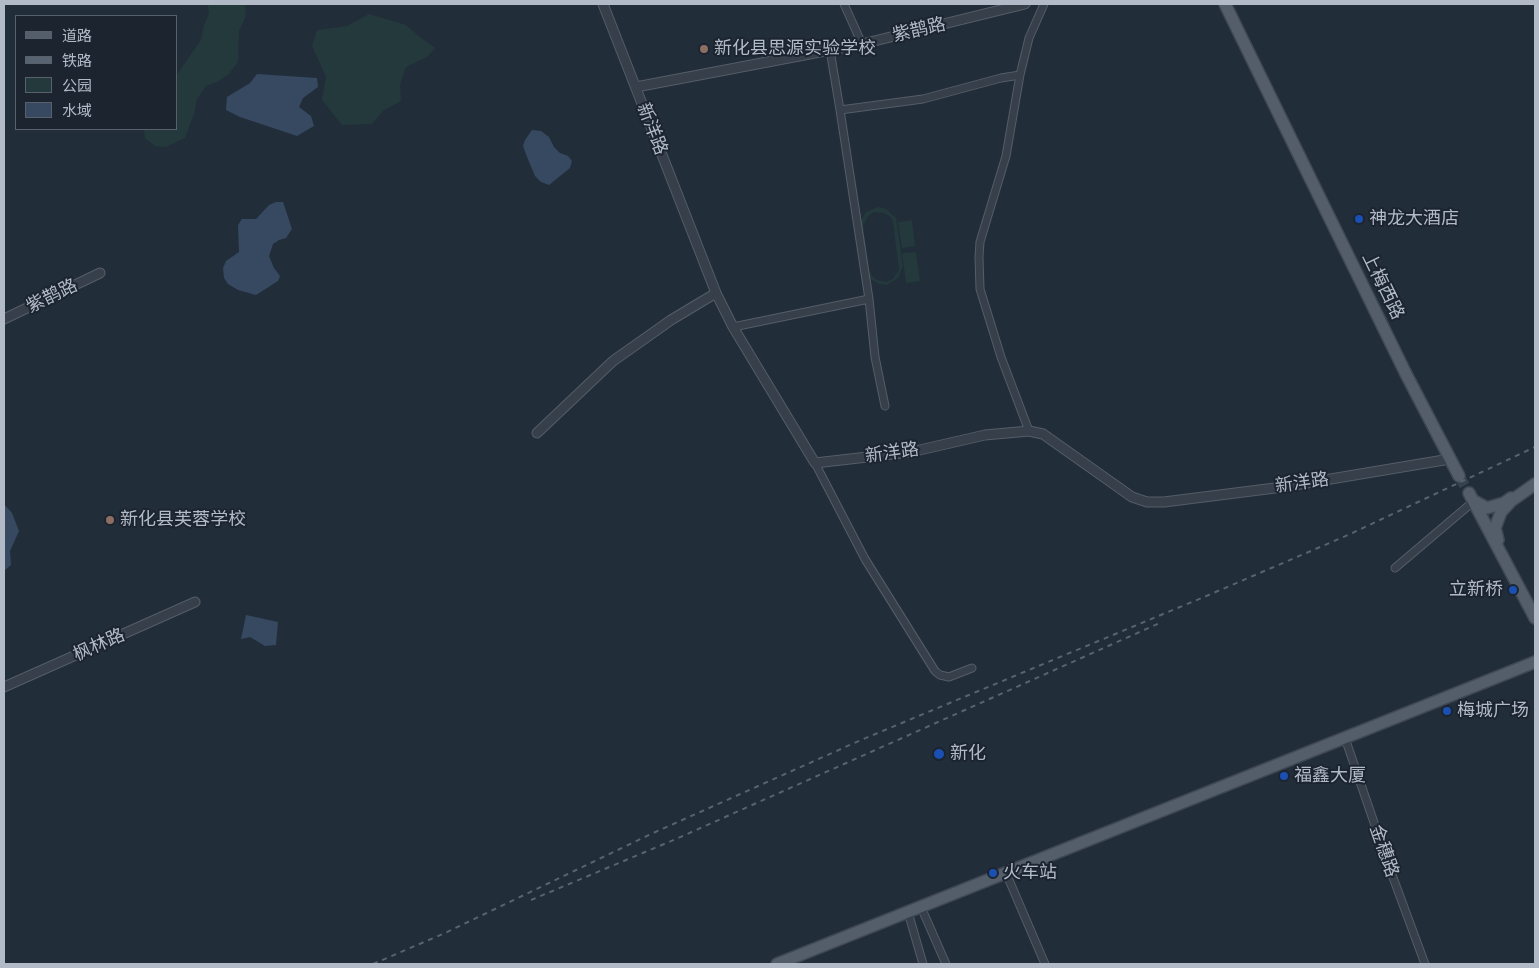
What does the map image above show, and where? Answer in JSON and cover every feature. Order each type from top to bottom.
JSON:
[{"type":"main road","name":"上梅西路","points":[[1225,4],[1406,374],[1459,476]]},
{"type":"main road","points":[[1471,497],[1487,508],[1504,503],[1535,484]]},
{"type":"main road","points":[[1500,552],[1495,528],[1501,512],[1511,501],[1535,484]]},
{"type":"main road","points":[[1471,497],[1535,618]]},
{"type":"main road","points":[[780,964],[1535,662]]},
{"type":"street","name":"新洋路","points":[[603,4],[716,293],[733,328],[815,464],[911,452],[985,435],[1029,431],[1043,434],[1132,497],[1147,502],[1164,502],[1283,487],[1450,460]]},
{"type":"street","points":[[844,4],[862,44]]},
{"type":"street","name":"紫鹊路","points":[[636,87],[862,44],[1025,4]]},
{"type":"street","points":[[1029,431],[1001,358],[980,289],[980,242],[1006,156],[1020,75],[1029,38],[1044,4]]},
{"type":"street","points":[[830,50],[869,299],[875,357],[885,406]]},
{"type":"street","points":[[840,110],[922,99],[1001,78],[1020,75]]},
{"type":"street","name":"紫鹊路","points":[[4,319],[100,273]]},
{"type":"street","points":[[537,433],[613,361],[671,320],[716,293]]},
{"type":"street","points":[[733,328],[869,299]]},
{"type":"street","points":[[815,464],[865,559],[935,670],[940,675],[949,677],[972,668]]},
{"type":"street","points":[[1395,568],[1471,497]]},
{"type":"street","name":"枫林路","points":[[4,687],[195,602]]},
{"type":"street","name":"金穗路","points":[[1345,738],[1425,964]]},
{"type":"street","points":[[1006,873],[1045,964]]},
{"type":"street","points":[[921,907],[946,964]]},
{"type":"street","points":[[908,912],[923,964]]},
{"type":"green space","points":[[208,4],[245,4],[246,16],[239,31],[238,62],[229,74],[217,82],[206,86],[197,99],[194,114],[185,138],[166,147],[155,146],[145,138],[144,130],[178,130],[178,73],[201,40],[209,13]]},
{"type":"green space","points":[[369,14],[406,25],[435,48],[427,57],[406,67],[400,85],[401,101],[384,110],[372,124],[342,125],[322,100],[326,77],[312,46],[317,30],[347,26]]},
{"type":"green space","points":[[878,207],[886,209],[896,218],[903,266],[898,278],[887,285],[879,284],[869,278],[860,222],[866,212]],"holes":[[[874,212],[890,216],[893,222],[899,270],[893,279],[886,282],[877,280],[869,270],[863,226],[868,216]]]},
{"type":"green space","points":[[912,220],[915,246],[902,248],[898,222]]},
{"type":"green space","points":[[916,252],[920,281],[906,283],[902,253]]},
{"type":"water","points":[[257,74],[317,78],[318,87],[303,98],[299,107],[311,116],[314,126],[297,136],[240,117],[226,110],[227,97],[250,83]]},
{"type":"water","points":[[532,130],[541,131],[549,137],[554,147],[572,161],[570,168],[549,185],[541,182],[535,176],[523,146]]},
{"type":"water","points":[[283,202],[292,229],[286,238],[273,244],[269,256],[280,276],[278,281],[256,295],[238,290],[228,284],[224,278],[223,268],[226,261],[239,252],[238,225],[242,219],[256,219],[269,205]]},
{"type":"water","points":[[4,504],[12,513],[19,531],[10,551],[11,565],[4,571]]},
{"type":"water","points":[[246,615],[278,622],[276,645],[265,646],[250,637],[241,639]]},
{"type":"tunnel","points":[[1459,476],[1469,493]]},
{"type":"railway","points":[[373,964],[445,933],[651,834],[861,740],[1348,535],[1535,447]]},
{"type":"railway","points":[[531,900],[676,839],[1162,622]]},
{"type":"place","name":"新化县思源实验学校","points":[[704,49]]},
{"type":"place","name":"神龙大酒店","points":[[1359,219]]},
{"type":"place","name":"新化县芙蓉学校","points":[[110,520]]},
{"type":"place","name":"立新桥","points":[[1513,590]]},
{"type":"place","name":"梅城广场","points":[[1447,711]]},
{"type":"place","name":"新化","points":[[939,754]]},
{"type":"place","name":"福鑫大厦","points":[[1284,776]]},
{"type":"place","name":"火车站","points":[[993,873]]}]
